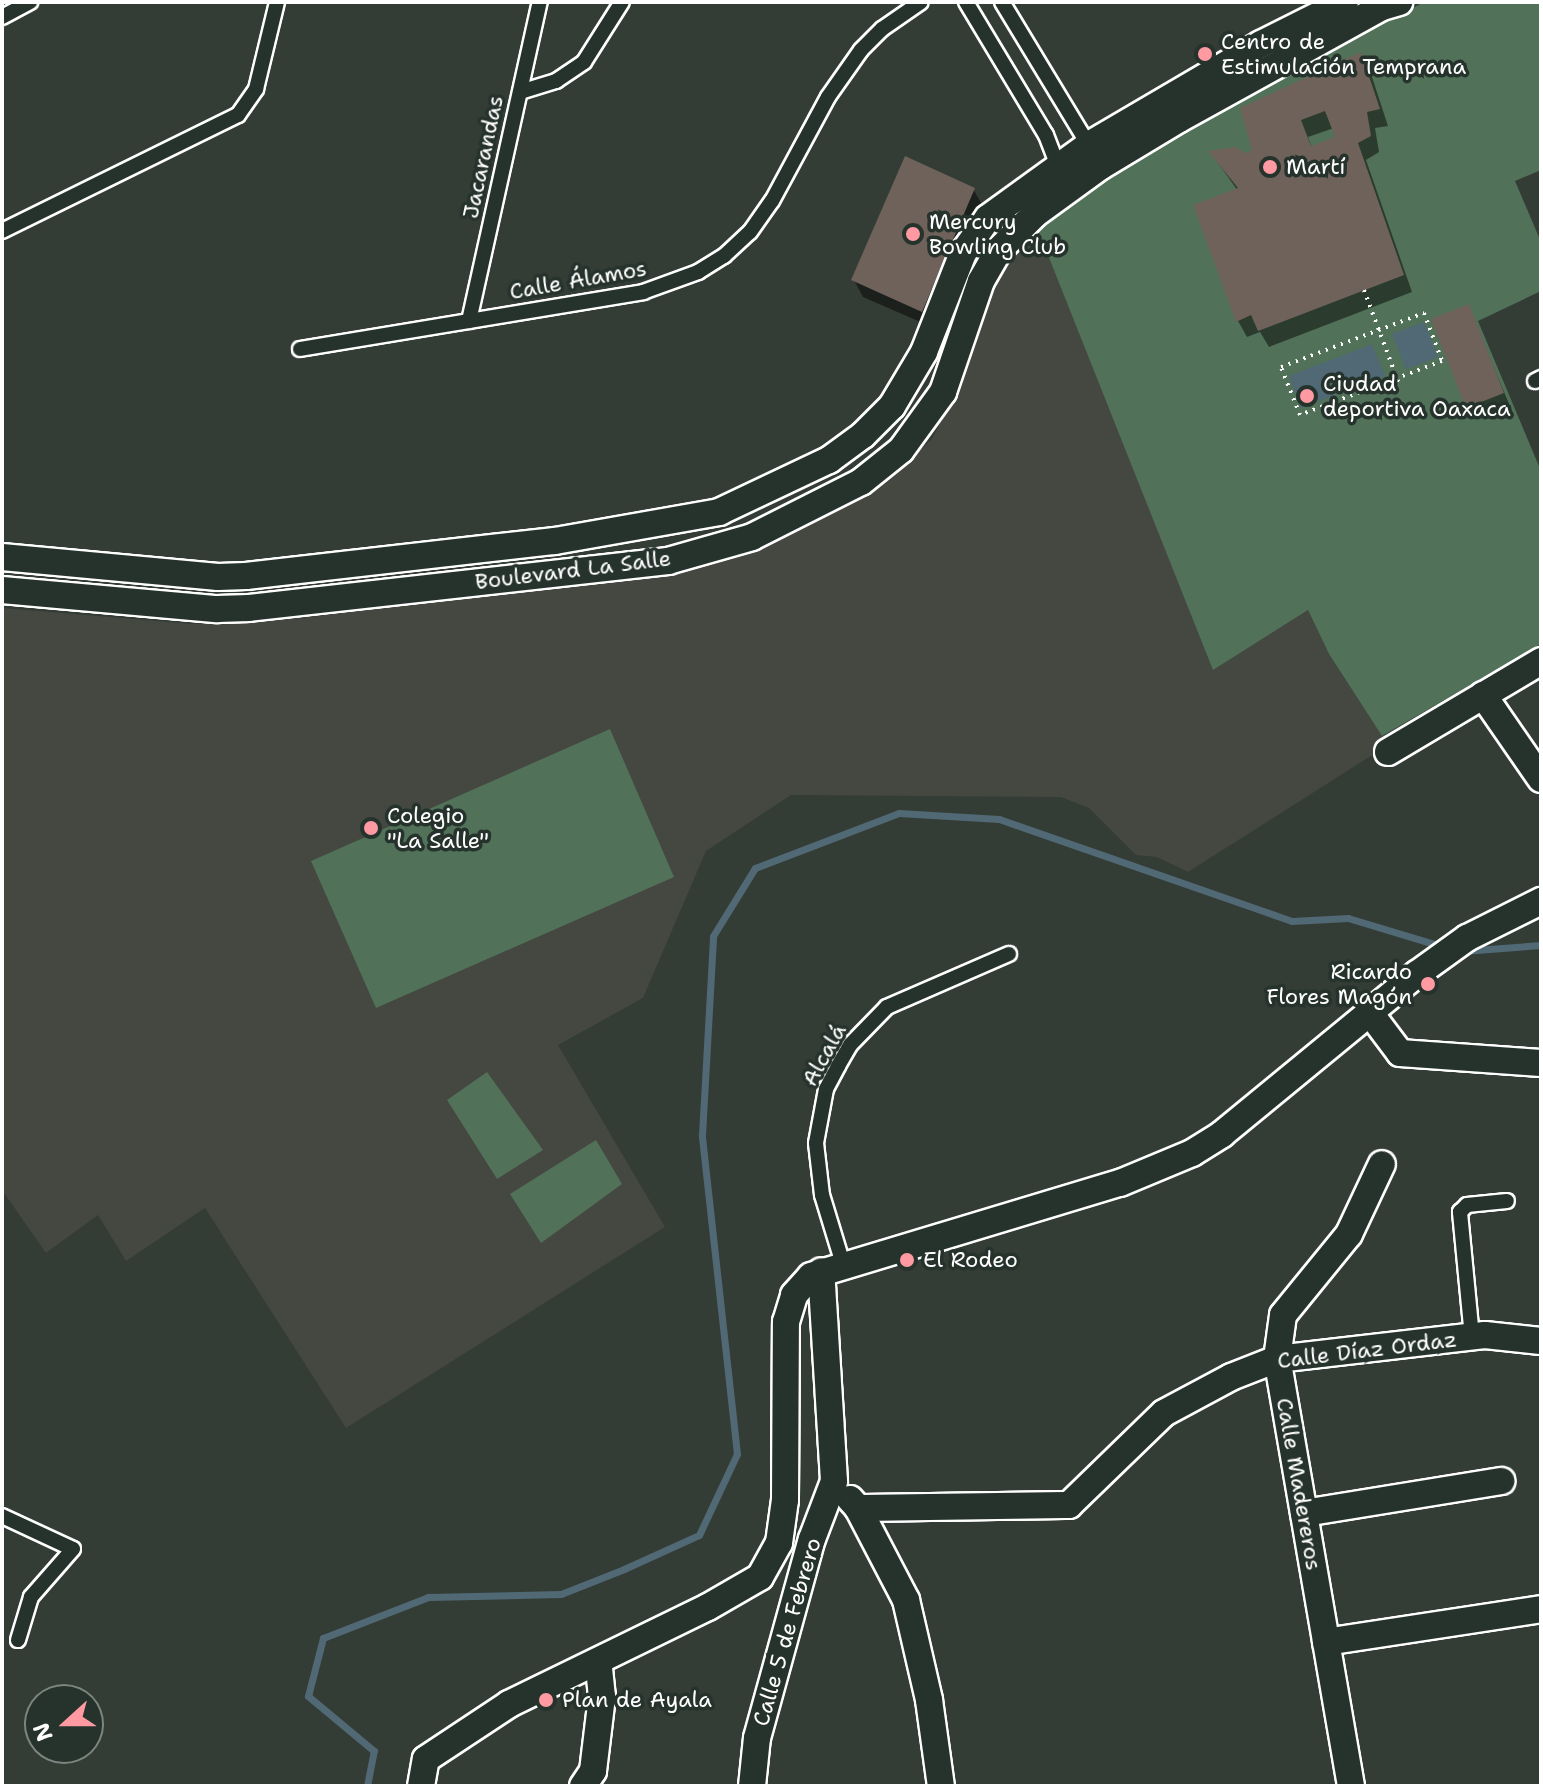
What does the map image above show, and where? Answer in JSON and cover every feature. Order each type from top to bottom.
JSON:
[{"type":"street","name":"Boulevard La Salle","points":[[2,557],[246,576],[555,541],[719,512],[829,460],[863,435],[892,406],[924,352],[963,253],[988,218],[1095,156],[1261,44],[1345,2]]},
{"type":"street","name":"Boulevard La Salle","points":[[1095,156],[1247,82],[1382,7],[1399,2]]},
{"type":"street","name":"Boulevard La Salle","points":[[2,590],[206,608],[249,608],[668,561],[752,537],[861,482],[901,450],[943,392],[981,281],[998,251],[1035,214],[1062,177]]},
{"type":"street","points":[[1388,752],[1541,661]]},
{"type":"street","points":[[1483,695],[1541,779]]},
{"type":"street","points":[[421,1786],[426,1759],[509,1704],[760,1577],[779,1543],[785,1500],[786,1322],[794,1295],[802,1284],[832,1268],[1159,1169],[1222,1134],[1417,974],[1467,938],[1541,901]]},
{"type":"street","points":[[1370,1013],[1400,1053],[1541,1063]]},
{"type":"street","name":"Calle Madereros","points":[[1351,1786],[1277,1359],[1283,1315],[1349,1234],[1382,1164]]},
{"type":"street","points":[[832,1268],[834,1481],[858,1508],[906,1600],[929,1700],[941,1786]]},
{"type":"street","name":"Calle Díaz Ordaz","points":[[858,1508],[1069,1505],[1164,1413],[1231,1377],[1277,1359],[1472,1337],[1541,1341]]},
{"type":"street","name":"Calle 5 de Febrero","points":[[752,1786],[757,1738],[812,1539],[834,1481]]},
{"type":"street","points":[[1304,1513],[1501,1481]]},
{"type":"street","points":[[1326,1642],[1541,1609]]},
{"type":"street","points":[[583,1786],[593,1771],[602,1697],[598,1661]]},
{"type":"lane","points":[[2,17],[30,2]]},
{"type":"lane","points":[[2,231],[238,115],[256,89],[277,2]]},
{"type":"lane","name":"Jacarandas","points":[[469,321],[540,2]]},
{"type":"lane","points":[[520,92],[556,81],[584,62],[622,2]]},
{"type":"lane","name":"Calle Álamos","points":[[300,349],[643,292],[698,272],[724,256],[750,232],[772,201],[828,97],[848,67],[882,29],[921,2]]},
{"type":"lane","points":[[966,2],[1046,135],[1062,177]]},
{"type":"lane","points":[[1002,2],[1095,156]]},
{"type":"lane","name":"Alcalá","points":[[832,1268],[816,1143],[822,1101],[838,1066],[850,1045],[887,1007],[1009,954]]},
{"type":"lane","points":[[1472,1337],[1460,1212],[1467,1205],[1507,1201]]},
{"type":"lane","points":[[2,1516],[73,1549],[31,1597],[18,1640]]},
{"type":"path","points":[[1364,290],[1400,387]]},
{"type":"path","points":[[1424,313],[1442,361],[1397,378],[1300,415],[1281,367],[1424,313]]},
{"type":"shaded area","name":"Colegio \"La Salle\"","points":[[1036,225],[1214,669],[1308,610],[1329,654],[1388,745],[1188,872],[1157,857],[1136,855],[1089,808],[1061,797],[791,795],[706,851],[643,998],[558,1045],[665,1227],[346,1428],[205,1208],[126,1261],[98,1215],[46,1253],[2,1190],[2,608],[193,624],[302,618],[553,587],[844,504],[893,476],[932,439],[953,398],[994,279],[1002,263]]},
{"type":"green space","name":"Ciudad deportiva Oaxaca","points":[[1424,2],[1541,2],[1541,170],[1515,181],[1541,242],[1541,291],[1478,321],[1541,471],[1541,644],[1382,736],[1329,654],[1308,610],[1213,670],[1036,225],[1097,178]]},
{"type":"green space","points":[[610,729],[674,877],[376,1008],[311,861]]},
{"type":"green space","points":[[487,1072],[543,1150],[497,1179],[447,1100]]},
{"type":"green space","points":[[596,1140],[622,1184],[541,1243],[510,1194]]},
{"type":"water","points":[[1424,322],[1438,357],[1406,369],[1392,334]]},
{"type":"water","points":[[1372,344],[1385,376],[1301,408],[1289,376]]},
{"type":"building","points":[[1361,52],[1380,109],[1367,112],[1371,136],[1358,143],[1404,275],[1258,331],[1251,315],[1236,322],[1193,205],[1238,188],[1208,151],[1236,147],[1245,153],[1252,150],[1240,108]],"holes":[[[1325,111],[1335,137],[1311,146],[1301,120]]]},
{"type":"building","name":"Mercury Bowling Club","points":[[905,156],[975,188],[922,312],[851,280]]},
{"type":"building","points":[[1469,304],[1504,393],[1466,408],[1431,319]]},
{"type":"waterway","points":[[367,1786],[374,1751],[308,1696],[323,1638],[428,1597],[561,1594],[624,1569],[699,1535],[737,1454],[702,1135],[713,936],[755,868],[899,813],[999,819],[1292,921],[1348,918],[1444,947]]},
{"type":"waterway","points":[[1463,951],[1541,945]]},
{"type":"place","name":"Centro de Estimulación Temprana","points":[[1205,54]]},
{"type":"place","name":"Martí","points":[[1270,167]]},
{"type":"place","name":"Mercury Bowling Club","points":[[913,234]]},
{"type":"place","name":"Ciudad deportiva Oaxaca","points":[[1307,396]]},
{"type":"place","name":"Colegio \"La Salle\"","points":[[371,828]]},
{"type":"place","name":"Ricardo Flores Magón","points":[[1428,984]]},
{"type":"place","name":"El Rodeo","points":[[907,1260]]},
{"type":"place","name":"Plan de Ayala","points":[[546,1700]]}]
